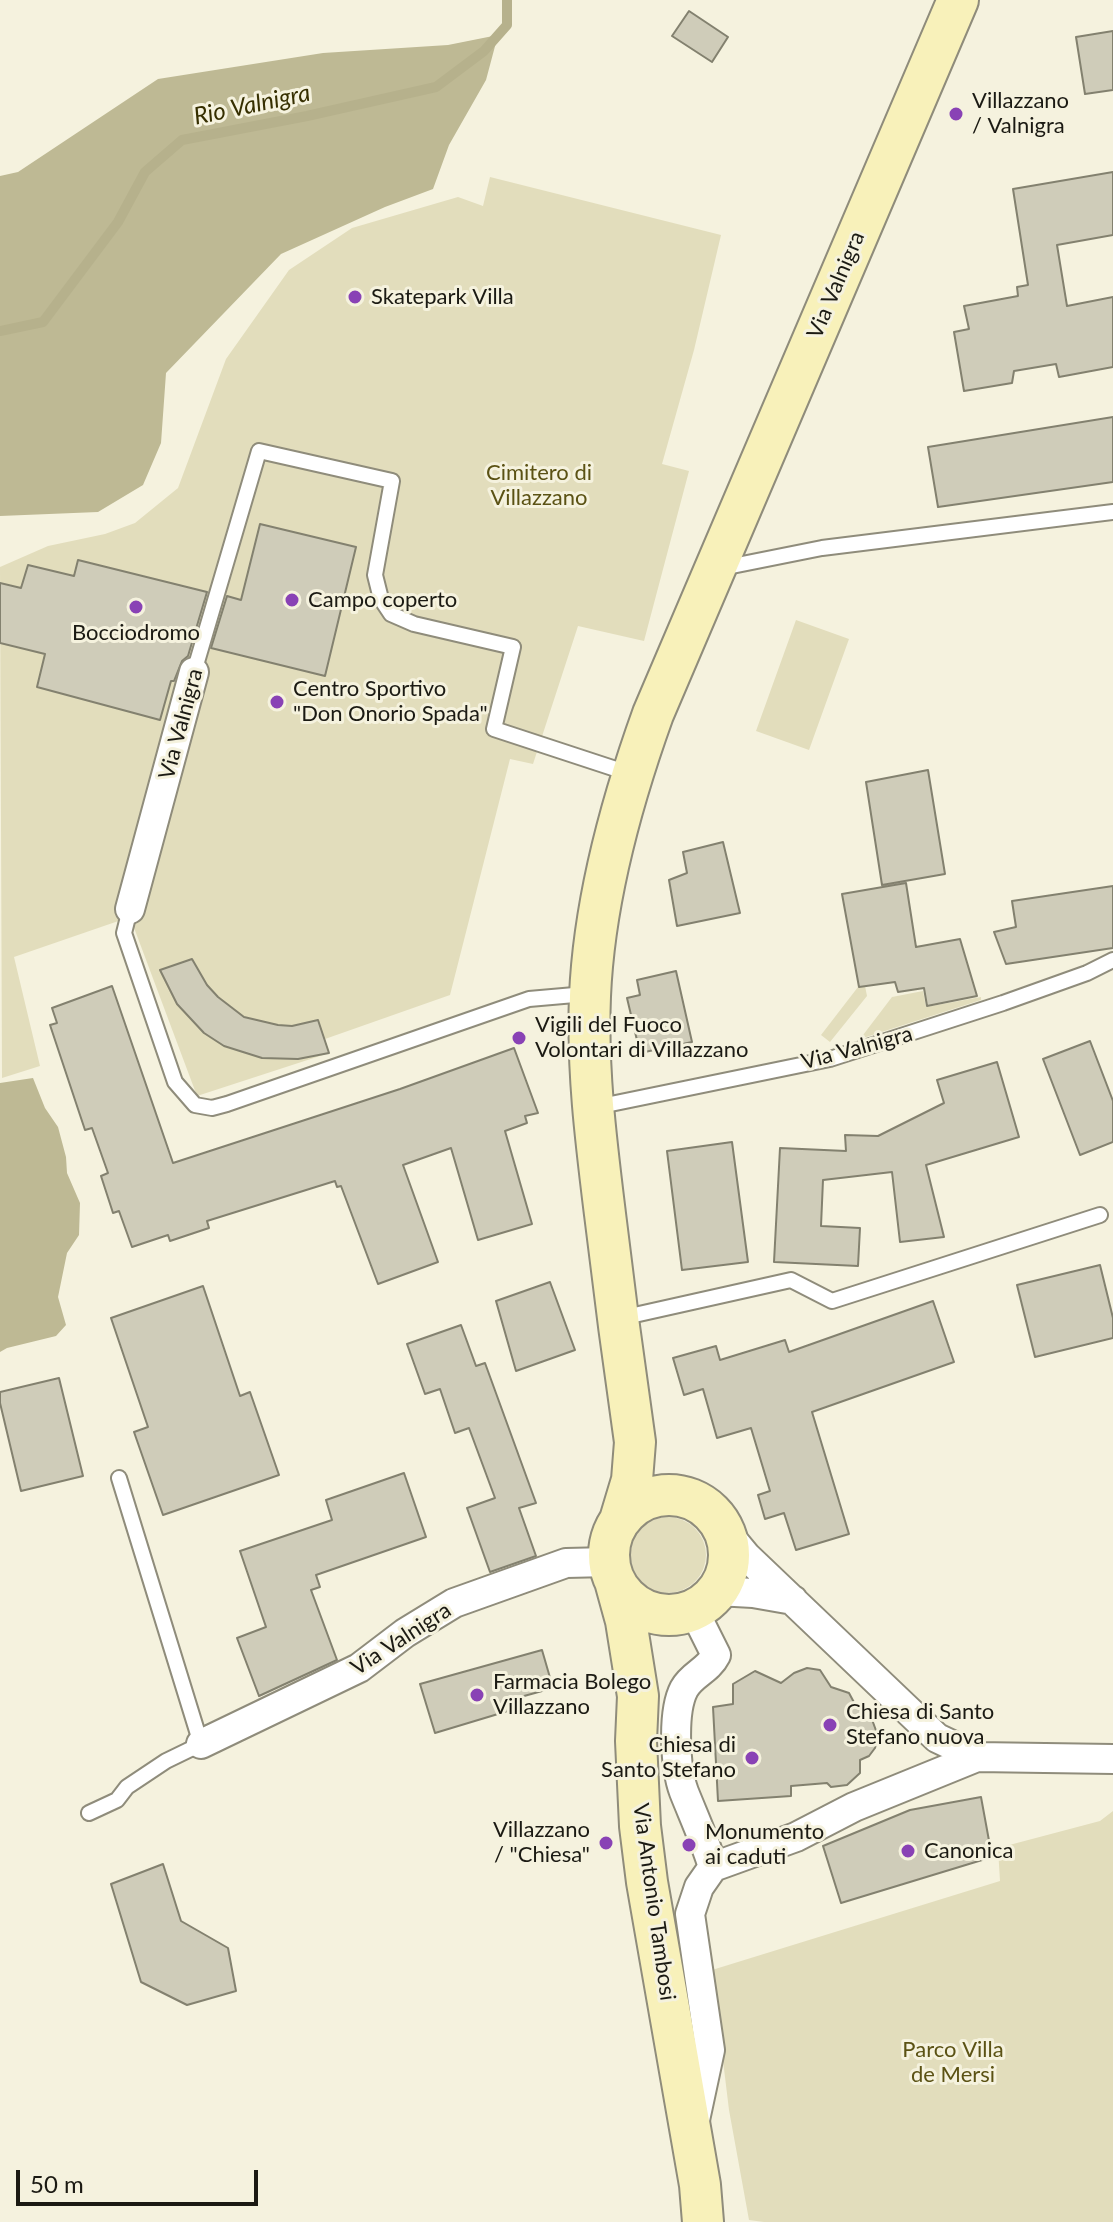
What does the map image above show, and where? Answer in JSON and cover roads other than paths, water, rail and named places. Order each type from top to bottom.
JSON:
[{"type":"main road","name":"Via Valnigra","points":[[620,1520],[632,1480],[635,1442],[592,1108],[590,994],[607,872],[632,774],[653,714],[958,0]]},
{"type":"main road","points":[[635,1442],[667,1478],[708,1513],[728,1544],[729,1562],[725,1577],[649,1649],[638,1696]]},
{"type":"main road","points":[[694,1605],[654,1613],[638,1606],[625,1596],[612,1571],[609,1548],[620,1520],[644,1500],[661,1495],[678,1495],[708,1513]]},
{"type":"main road","name":"Via Antonio Tambosi","points":[[612,1571],[626,1621],[638,1696],[636,1741],[640,1826],[700,2185],[703,2222]]},
{"type":"street","name":"Via Valnigra","points":[[130,909],[194,672]]},
{"type":"street","points":[[708,1513],[746,1556],[937,1738],[977,1757]]},
{"type":"street","name":"Via Valnigra","points":[[201,1744],[359,1668],[405,1633],[454,1603],[566,1563],[612,1571]]},
{"type":"street","points":[[713,1867],[683,1789],[677,1744],[677,1703],[686,1685],[710,1668],[716,1655],[694,1605],[753,1593],[794,1600]]},
{"type":"street","points":[[692,2136],[710,2050],[690,1914],[699,1887],[713,1867],[796,1837],[854,1807],[977,1757],[1113,1759]]},
{"type":"lane","name":"Via Valnigra","points":[[194,672],[259,451],[392,481],[375,575],[381,599],[391,614],[414,624],[513,647],[494,729],[632,774]]},
{"type":"lane","points":[[714,569],[822,548],[1113,512]]},
{"type":"lane","name":"Via Valnigra","points":[[130,909],[124,933],[175,1082],[195,1105],[212,1108],[227,1104],[529,999],[590,994]]},
{"type":"lane","name":"Via Valnigra","points":[[592,1108],[830,1059],[990,1008],[1087,973],[1113,960]]},
{"type":"lane","points":[[617,1319],[791,1280],[832,1301],[1100,1215]]},
{"type":"lane","points":[[119,1478],[201,1744]]},
{"type":"lane","name":"Via Valnigra","points":[[89,1813],[117,1800],[127,1787],[166,1761],[201,1744]]},
{"type":"waterway","name":"Rio Valnigra","points":[[0,331],[43,322],[118,222],[145,172],[182,140],[436,87],[484,51],[507,25],[507,0]]},
{"type":"place","name":"Villazzano / Valnigra","points":[[956,114]]},
{"type":"place","name":"Skatepark Villa","points":[[355,297]]},
{"type":"place","name":"Campo coperto","points":[[292,600]]},
{"type":"place","name":"Bocciodromo","points":[[136,607]]},
{"type":"place","name":"Centro Sportivo \"Don Onorio Spada\"","points":[[277,702]]},
{"type":"place","name":"Vigili del Fuoco Volontari di Villazzano","points":[[519,1038]]},
{"type":"place","name":"Farmacia Bolego Villazzano","points":[[477,1695]]},
{"type":"place","name":"Chiesa di Santo Stefano nuova","points":[[830,1725]]},
{"type":"place","name":"Chiesa di Santo Stefano","points":[[752,1758]]},
{"type":"place","name":"Villazzano / \"Chiesa\"","points":[[606,1843]]},
{"type":"place","name":"Monumento ai caduti","points":[[689,1845]]},
{"type":"place","name":"Canonica","points":[[908,1851]]},
{"type":"park label","name":"Cimitero di Villazzano","points":[[539,486]]},
{"type":"park label","name":"Parco Villa de Mersi","points":[[953,2062]]}]
